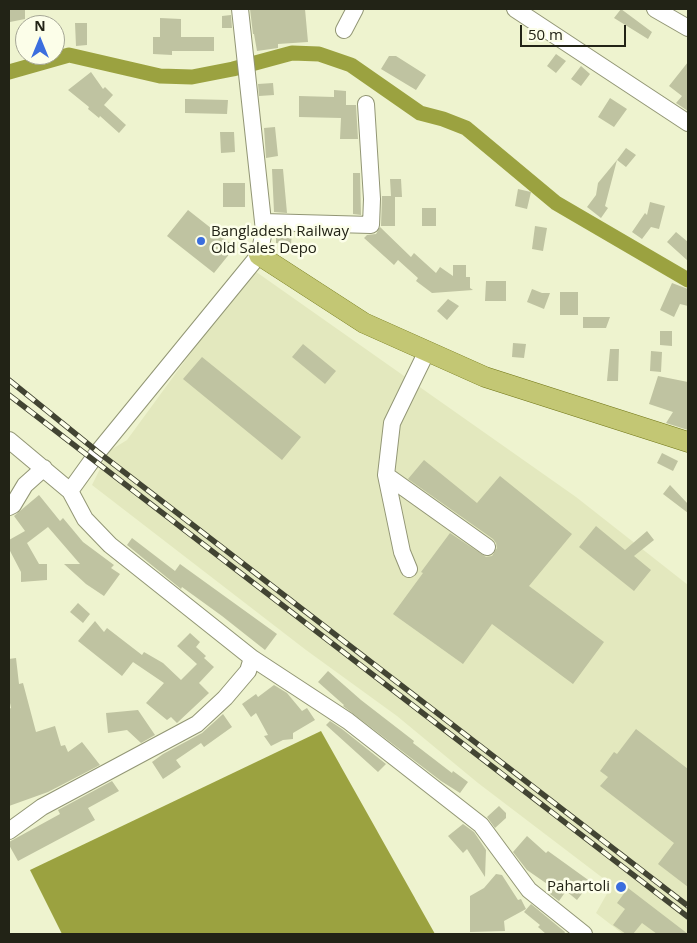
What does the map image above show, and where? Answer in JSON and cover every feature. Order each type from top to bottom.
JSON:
[{"type":"main road","points":[[259,255],[364,323],[485,377],[688,442]]},
{"type":"street","points":[[70,491],[98,452],[259,255],[264,231],[240,9]]},
{"type":"street","points":[[344,30],[354,9]]},
{"type":"street","points":[[515,9],[688,123]]},
{"type":"street","points":[[655,9],[688,28]]},
{"type":"street","points":[[263,222],[371,225],[372,199],[366,104]]},
{"type":"street","points":[[409,569],[402,552],[386,475],[392,423],[427,351]]},
{"type":"street","points":[[9,440],[70,491],[85,519],[110,545],[252,658],[348,721],[482,825],[529,890],[584,934]]},
{"type":"street","points":[[9,507],[13,505],[25,485],[44,468]]},
{"type":"street","points":[[386,475],[487,547]]},
{"type":"street","points":[[9,831],[42,807],[196,724],[225,698],[248,671],[252,658]]},
{"type":"shaded area","points":[[252,269],[576,497],[688,585],[688,934],[623,934],[596,913],[612,885],[478,783],[397,716],[306,650],[92,485],[109,451],[127,440]]},
{"type":"shaded area","points":[[321,731],[435,934],[62,934],[30,870]]},
{"type":"building","points":[[9,9],[25,9],[25,15],[15,15],[15,21],[10,22]]},
{"type":"building","points":[[250,9],[305,9],[308,42],[278,44],[278,48],[257,51]]},
{"type":"building","points":[[621,9],[652,32],[648,39],[614,18]]},
{"type":"building","points":[[231,15],[232,28],[222,28],[222,16]]},
{"type":"building","points":[[160,18],[181,19],[181,37],[214,37],[214,51],[172,51],[172,55],[153,54],[153,37],[160,37]]},
{"type":"building","points":[[75,23],[87,23],[87,45],[76,46]]},
{"type":"building","points":[[556,54],[566,61],[556,73],[547,66]]},
{"type":"building","points":[[389,56],[396,56],[426,75],[416,90],[381,69]]},
{"type":"building","points":[[688,62],[688,111],[676,103],[682,96],[669,86]]},
{"type":"building","points":[[581,66],[590,74],[581,86],[571,79]]},
{"type":"building","points":[[91,72],[103,89],[105,87],[113,95],[104,105],[126,125],[119,133],[100,116],[99,118],[88,109],[89,107],[68,90]]},
{"type":"building","points":[[273,83],[274,95],[259,96],[258,84]]},
{"type":"building","points":[[334,90],[346,91],[346,105],[356,105],[358,139],[340,139],[341,118],[299,117],[299,96],[334,97]]},
{"type":"building","points":[[610,98],[627,109],[614,127],[598,117]]},
{"type":"building","points":[[185,99],[228,100],[227,114],[185,113]]},
{"type":"building","points":[[275,127],[278,156],[266,158],[264,128]]},
{"type":"building","points":[[220,132],[234,132],[235,152],[221,153]]},
{"type":"building","points":[[626,148],[636,155],[626,167],[617,160]]},
{"type":"building","points":[[617,160],[605,206],[608,208],[601,218],[587,207],[596,195],[598,183]]},
{"type":"building","points":[[272,169],[283,169],[287,213],[274,212]]},
{"type":"building","points":[[353,173],[360,173],[361,215],[353,214]]},
{"type":"building","points":[[390,179],[401,179],[402,197],[395,197],[395,226],[381,226],[382,196],[391,196]]},
{"type":"building","points":[[223,183],[245,183],[245,207],[223,207]]},
{"type":"building","points":[[518,189],[531,192],[527,209],[515,206]]},
{"type":"building","points":[[650,202],[665,206],[659,229],[651,227],[642,239],[632,232],[645,213],[647,215]]},
{"type":"building","points":[[422,208],[436,208],[436,226],[422,226]]},
{"type":"building","name":"Bangladesh Railway Old Sales Depo","points":[[188,210],[235,247],[214,273],[167,236]]},
{"type":"building","points":[[535,226],[547,228],[543,251],[532,249]]},
{"type":"building","points":[[380,227],[411,257],[414,253],[436,273],[440,267],[453,276],[453,265],[466,265],[466,277],[470,277],[470,288],[473,290],[432,293],[416,281],[418,278],[398,260],[394,265],[364,238],[367,235],[376,234]]},
{"type":"building","points":[[276,232],[292,233],[291,244],[276,243]]},
{"type":"building","points":[[676,232],[688,242],[688,261],[667,242]]},
{"type":"building","points":[[486,281],[506,281],[506,301],[485,301]]},
{"type":"building","points":[[672,283],[688,289],[688,306],[680,304],[674,317],[660,310]]},
{"type":"building","points":[[532,289],[542,293],[550,293],[544,309],[527,302]]},
{"type":"building","points":[[560,292],[578,292],[578,315],[560,315]]},
{"type":"building","points":[[448,299],[459,306],[447,320],[437,311]]},
{"type":"building","points":[[583,317],[610,317],[606,328],[583,328]]},
{"type":"building","points":[[660,331],[672,331],[672,346],[660,345]]},
{"type":"building","points":[[513,343],[526,344],[524,358],[512,357]]},
{"type":"building","points":[[303,344],[336,371],[325,384],[292,357]]},
{"type":"building","points":[[610,349],[619,349],[618,381],[607,381]]},
{"type":"building","points":[[651,351],[662,352],[661,372],[650,371]]},
{"type":"building","points":[[202,357],[301,437],[282,460],[183,379]]},
{"type":"building","points":[[658,376],[688,382],[688,430],[666,423],[673,412],[649,404]]},
{"type":"building","points":[[662,453],[678,461],[673,471],[657,463]]},
{"type":"building","points":[[424,460],[477,503],[500,476],[572,534],[529,586],[604,642],[573,684],[492,624],[463,664],[393,614],[450,533],[486,557],[492,556],[497,548],[493,539],[408,479]]},
{"type":"building","points":[[670,485],[688,504],[688,513],[663,494]]},
{"type":"building","points":[[39,495],[60,521],[63,518],[83,542],[114,565],[111,568],[120,574],[104,596],[86,584],[64,564],[80,564],[48,527],[27,543],[39,564],[47,564],[47,580],[21,582],[21,572],[9,549],[9,540],[25,531],[14,516]]},
{"type":"building","points":[[596,526],[625,550],[647,531],[654,540],[634,556],[651,570],[634,591],[579,547]]},
{"type":"building","points":[[132,538],[175,571],[180,564],[277,634],[265,650],[222,616],[182,587],[181,589],[127,545]]},
{"type":"building","points":[[78,603],[90,614],[83,623],[70,612]]},
{"type":"building","points":[[95,621],[104,632],[107,628],[142,655],[144,652],[163,663],[181,680],[197,664],[177,646],[190,633],[200,642],[196,647],[214,667],[199,683],[209,693],[177,723],[171,717],[167,720],[146,703],[164,683],[133,662],[122,676],[78,641]]},
{"type":"building","points":[[16,658],[19,684],[23,683],[36,732],[55,726],[61,746],[65,745],[68,752],[82,742],[100,765],[48,792],[9,806],[9,709],[11,708],[9,698],[9,659]]},
{"type":"building","points":[[328,671],[361,700],[414,741],[413,743],[452,773],[453,771],[468,782],[460,793],[441,781],[343,706],[318,682]]},
{"type":"building","points":[[274,685],[287,693],[302,711],[307,708],[315,720],[293,733],[293,739],[283,740],[271,746],[264,736],[268,735],[256,713],[251,717],[242,704],[256,694],[258,697]]},
{"type":"building","points":[[138,710],[155,735],[141,743],[127,730],[108,733],[106,713]]},
{"type":"building","points":[[223,714],[232,727],[204,747],[201,743],[176,760],[181,767],[163,779],[152,762],[202,733]]},
{"type":"building","points":[[330,721],[386,764],[378,772],[326,725]]},
{"type":"building","points":[[636,729],[688,769],[688,887],[658,864],[674,843],[600,786],[608,777],[600,771],[614,752],[617,754]]},
{"type":"building","points":[[112,781],[119,791],[88,808],[95,820],[18,861],[9,842],[60,814],[58,810]]},
{"type":"building","points":[[499,806],[506,813],[506,818],[495,828],[487,817]]},
{"type":"building","points":[[463,824],[474,832],[486,850],[485,877],[467,849],[463,853],[448,836]]},
{"type":"building","points":[[527,836],[546,853],[548,851],[591,882],[577,900],[566,891],[559,901],[550,894],[553,888],[527,870],[513,852]]},
{"type":"building","points":[[496,874],[502,875],[518,900],[521,899],[526,909],[504,921],[505,931],[470,932],[470,896],[484,888]]},
{"type":"building","points":[[628,888],[688,934],[657,934],[642,923],[633,934],[626,934],[613,925],[625,909],[617,903]]},
{"type":"building","points":[[531,904],[565,932],[564,934],[546,934],[538,927],[540,925],[524,912]]},
{"type":"waterway","points":[[9,72],[69,55],[160,76],[192,77],[233,69],[292,53],[319,54],[351,65],[420,113],[466,128],[556,203],[688,280]]},
{"type":"railway","points":[[9,380],[98,452],[688,906]]},
{"type":"railway","points":[[9,395],[688,917]]},
{"type":"place","name":"Bangladesh Railway Old Sales Depo","points":[[201,241]]},
{"type":"place","name":"Pahartoli","points":[[621,887]]}]
